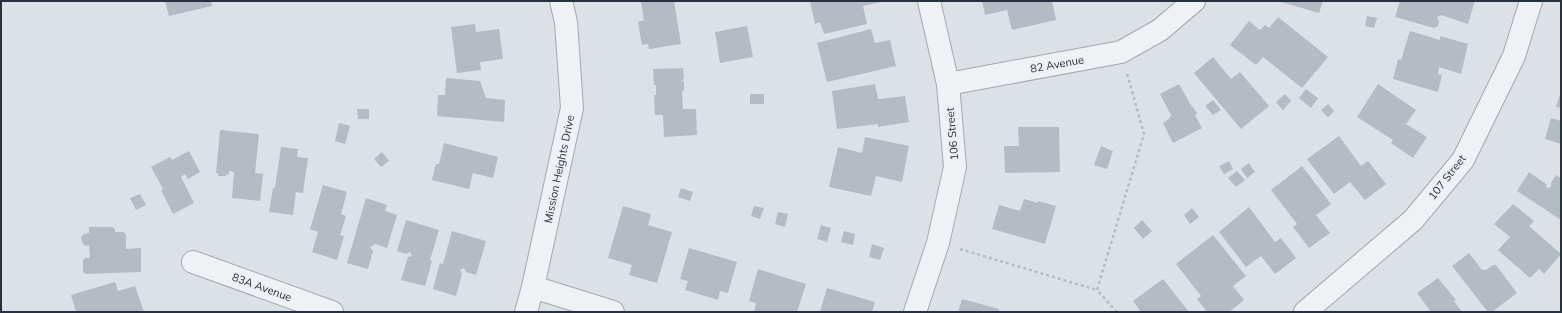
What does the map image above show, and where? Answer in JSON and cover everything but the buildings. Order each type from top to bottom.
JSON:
[{"type":"street","name":"Mission Heights Drive","points":[[526,312],[534,286],[572,108],[566,22],[561,1]]},
{"type":"street","name":"106 Street","points":[[915,312],[938,243],[955,167],[948,84],[929,1]]},
{"type":"street","name":"82 Avenue","points":[[948,84],[1121,52],[1160,30],[1194,1]]},
{"type":"street","name":"107 Street","points":[[1305,312],[1413,220],[1463,160],[1514,56],[1530,1]]},
{"type":"street","name":"83A Avenue","points":[[193,262],[332,312]]},
{"type":"street","points":[[534,286],[613,312]]},
{"type":"path","points":[[1097,290],[1144,134],[1121,52]]},
{"type":"path","points":[[938,243],[1097,290],[1117,312]]}]
